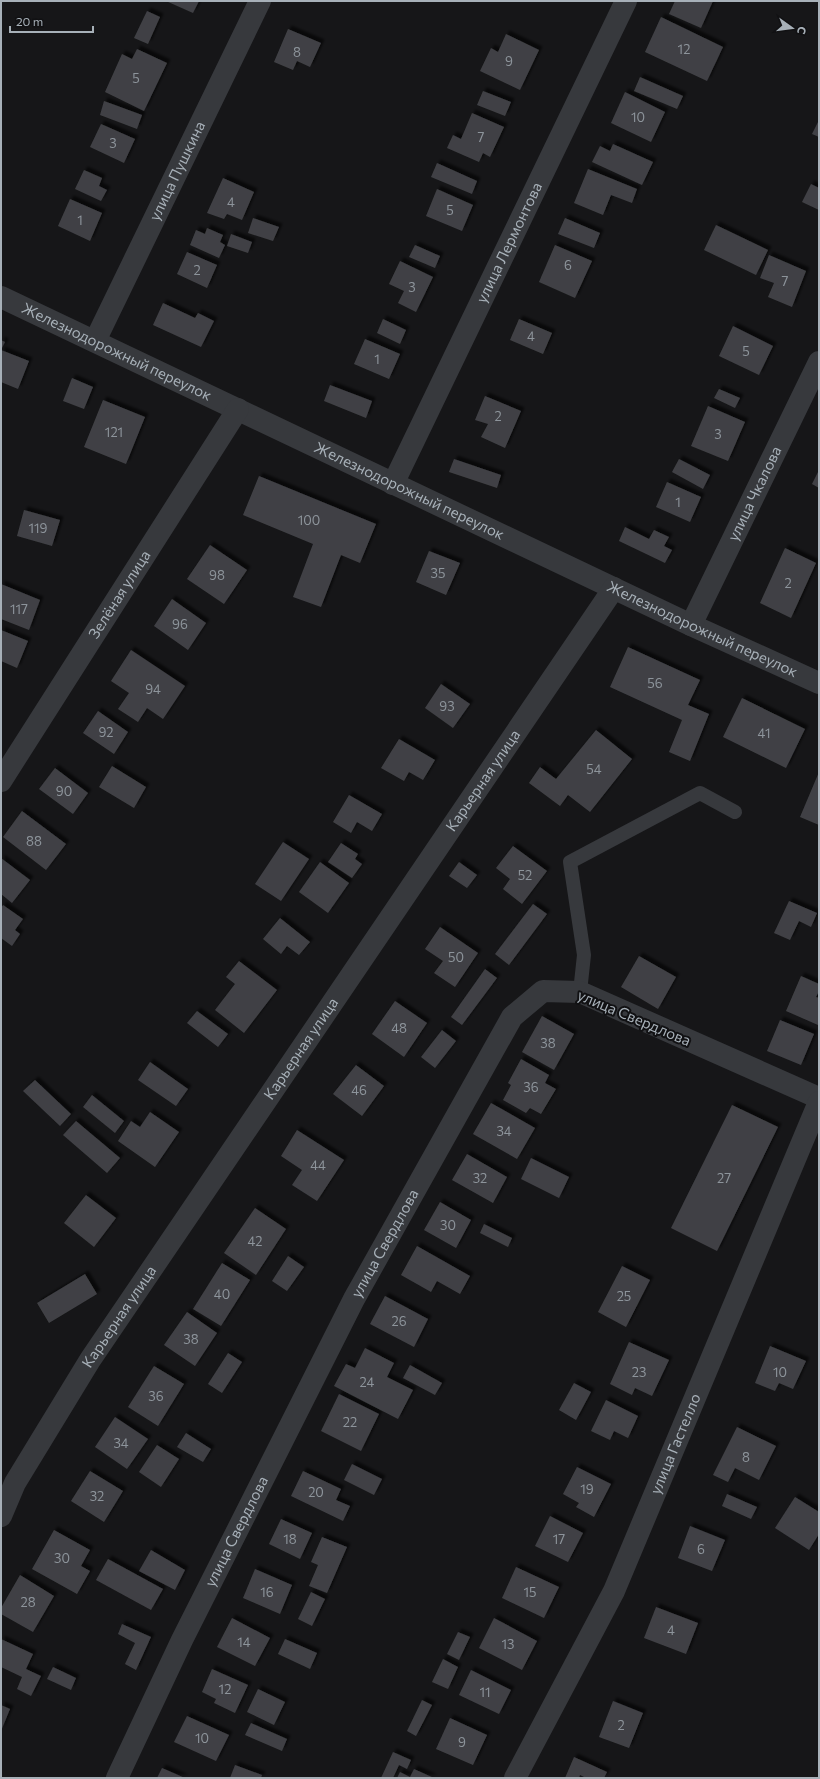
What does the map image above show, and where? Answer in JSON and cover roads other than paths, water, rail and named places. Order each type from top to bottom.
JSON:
[{"type":"street","name":"улица Пушкина","points":[[95,341],[260,1]]},
{"type":"street","name":"улица Лермонтова","points":[[393,484],[626,1]]},
{"type":"street","name":"Железнодорожный переулок","points":[[1,297],[691,625],[819,683]]},
{"type":"street","name":"улица Чкалова","points":[[691,625],[819,362]]},
{"type":"street","name":"Зелёная улица","points":[[1,781],[238,409]]},
{"type":"street","name":"Карьерная улица","points":[[1,1516],[15,1483],[90,1360],[614,588]]},
{"type":"street","name":"улица Свердлова","points":[[117,1778],[182,1640],[354,1299],[512,1017],[543,991],[580,992],[819,1098]]},
{"type":"street","name":"улица Гастелло","points":[[515,1778],[614,1591],[819,1102]]},
{"type":"lane","points":[[580,992],[584,955],[570,862],[700,793],[735,812]]}]
